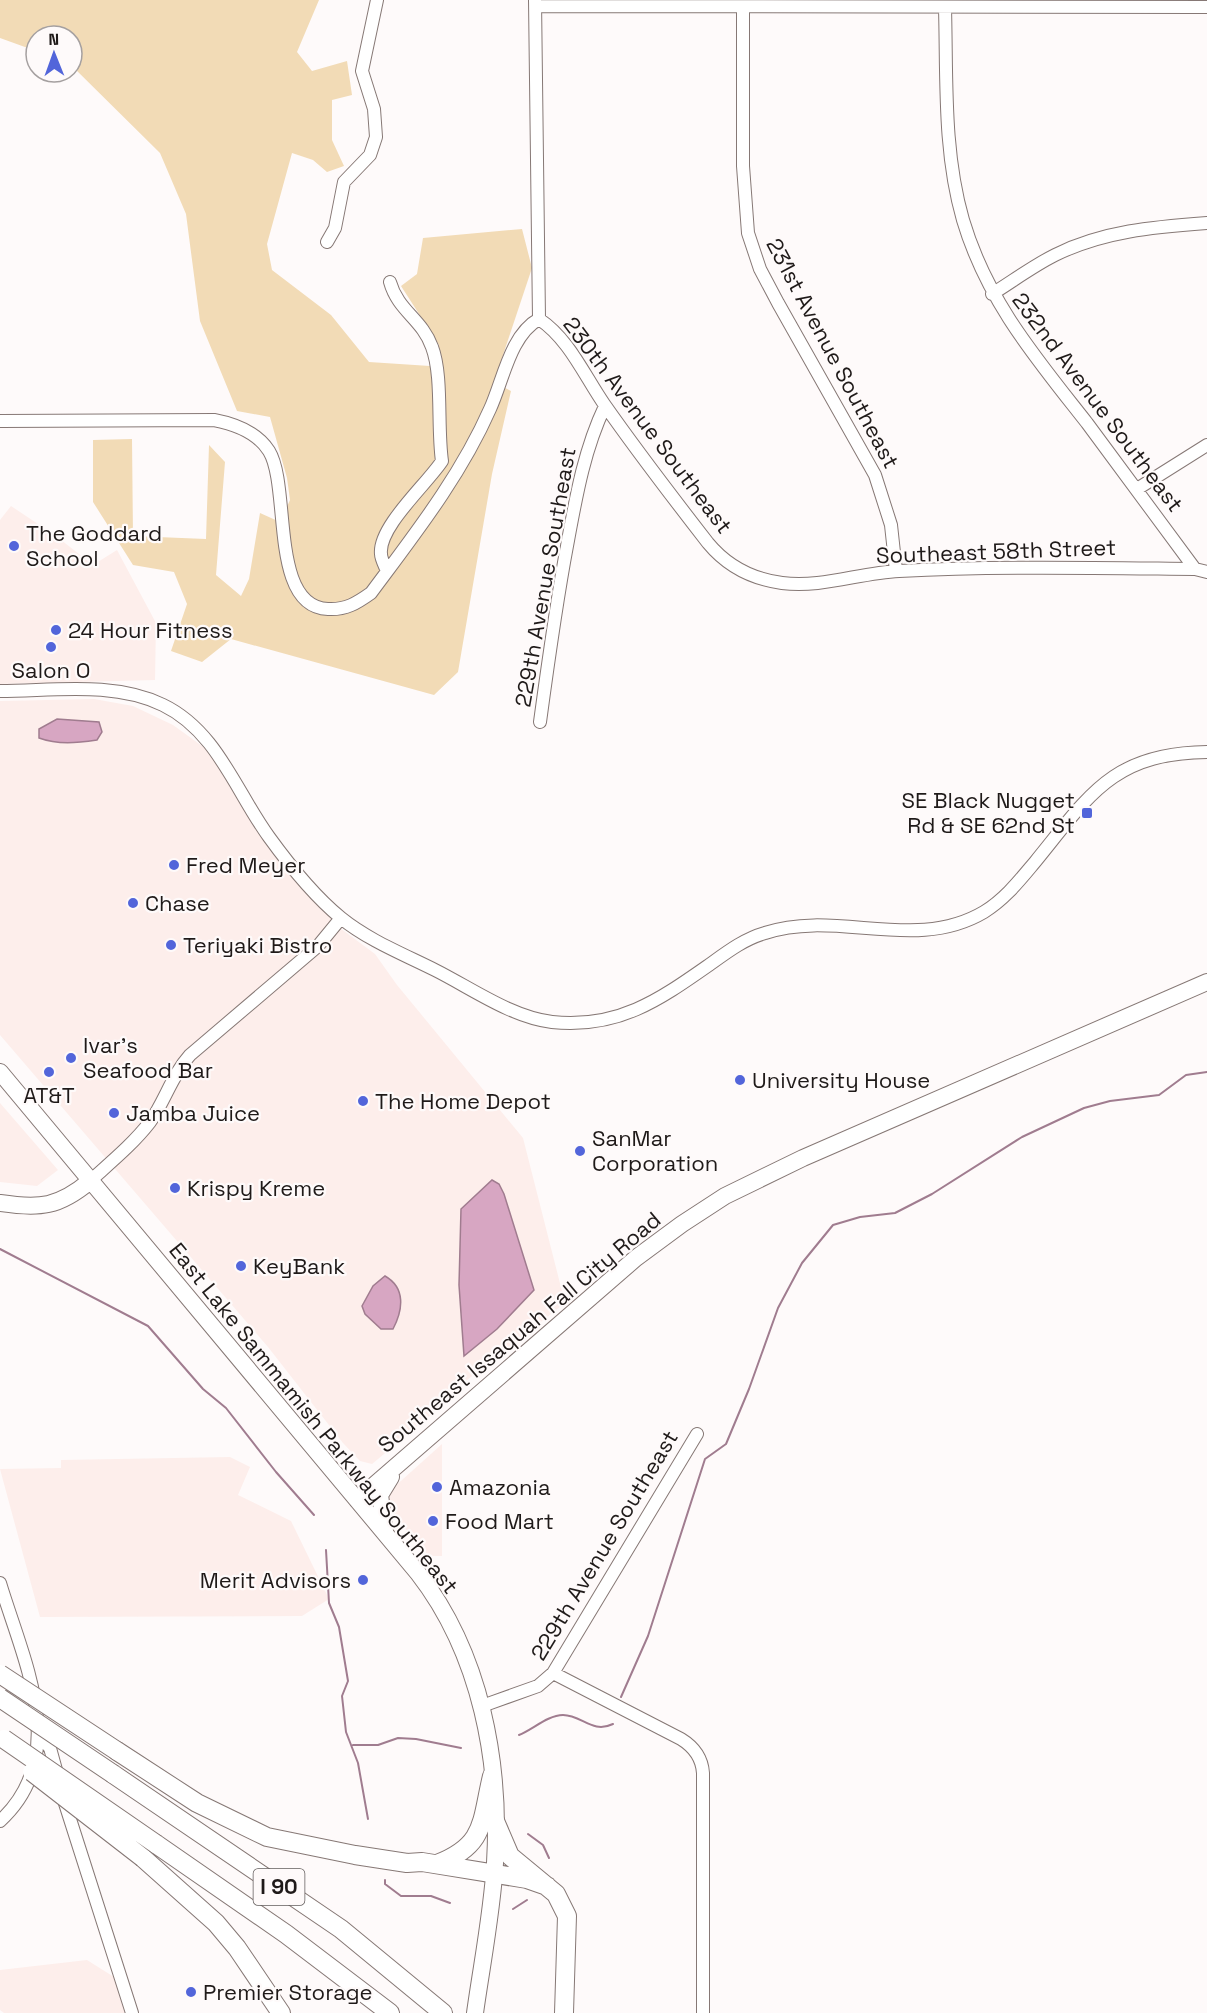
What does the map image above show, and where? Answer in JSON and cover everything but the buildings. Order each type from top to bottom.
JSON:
[{"type":"highway","points":[[0,1674],[197,1803],[267,1837],[309,1847],[407,1863],[429,1863],[494,1873],[532,1880],[548,1886]]},
{"type":"highway","name":"I 90","points":[[0,1698],[341,1929],[440,2011]]},
{"type":"highway","points":[[2,1742],[193,1900],[237,1948],[281,2013]]},
{"type":"highway","name":"I 90","points":[[2,1742],[286,1934],[390,2013]]},
{"type":"highway","points":[[429,1863],[460,1854],[471,1844],[480,1825],[492,1776]]},
{"type":"highway","points":[[495,1821],[510,1856],[556,1894],[567,1916],[564,2013]]},
{"type":"main road","name":"Southeast Issaquah Fall City Road","points":[[357,1500],[591,1296],[682,1224],[725,1196],[803,1158],[1207,982]]},
{"type":"main road","name":"East Lake Sammamish Parkway Southeast","points":[[0,1072],[428,1586],[445,1614],[470,1669],[482,1706],[492,1776],[495,1821],[494,1873],[475,2013]]},
{"type":"main road","points":[[0,1203],[49,1205],[72,1196],[90,1180]]},
{"type":"main road","points":[[386,1535],[380,1495],[404,1459]]},
{"type":"street","points":[[327,242],[334,228],[344,182],[370,155],[376,137],[374,109],[362,71],[377,0]]},
{"type":"street","points":[[0,421],[214,420],[235,425],[258,438],[271,456],[277,475],[288,564],[294,582],[312,605],[332,609],[353,605],[370,593],[387,572],[446,489],[491,408],[518,342],[528,325],[539,319],[535,3],[742,8],[1207,7]]},
{"type":"street","name":"231st Avenue Southeast","points":[[742,8],[743,166],[748,233],[760,269],[875,475],[891,525],[896,571]]},
{"type":"street","name":"232nd Avenue Southeast","points":[[945,8],[947,111],[955,178],[971,245],[992,294],[1018,334],[1201,571]]},
{"type":"street","points":[[992,294],[1053,256],[1093,240],[1143,228],[1207,223]]},
{"type":"street","points":[[387,572],[381,554],[382,540],[403,508],[428,482],[442,461],[439,441],[437,363],[425,332],[395,299],[390,282]]},
{"type":"street","name":"230th Avenue Southeast","points":[[539,319],[556,331],[605,406],[710,544],[735,568],[752,576]]},
{"type":"street","name":"229th Avenue Southeast","points":[[540,722],[553,626],[579,482],[592,435],[605,406]]},
{"type":"street","points":[[1137,489],[1207,445]]},
{"type":"street","name":"Southeast 58th Street","points":[[752,576],[782,583],[814,584],[896,571],[1009,568],[1201,571]]},
{"type":"street","points":[[0,691],[110,691],[147,699],[180,715],[200,733],[218,755],[254,814],[281,852],[321,900],[341,918],[368,936],[523,1015],[554,1022],[582,1023],[621,1016],[660,999],[736,946],[763,933],[815,926],[917,932],[968,920],[1000,900],[1016,885],[1090,794],[1106,780],[1124,769],[1155,758],[1207,752]]},
{"type":"street","points":[[90,1180],[138,1137],[151,1120],[177,1071],[190,1055],[318,946],[341,918]]},
{"type":"street","name":"229th Avenue Southeast","points":[[482,1706],[538,1686],[553,1673],[697,1434]]},
{"type":"street","points":[[0,1583],[33,1694],[39,1736],[35,1764],[27,1786],[0,1821]]},
{"type":"street","points":[[553,1673],[681,1739],[694,1748],[703,1773],[703,2013]]},
{"type":"street","points":[[39,1736],[50,1748],[70,1825],[132,2013]]},
{"type":"shaded area","points":[[0,0],[319,0],[297,52],[312,71],[347,61],[352,95],[332,100],[332,140],[344,166],[327,172],[313,160],[292,153],[267,244],[272,270],[331,315],[369,362],[430,366],[439,345],[401,286],[417,274],[423,238],[522,229],[532,268],[494,382],[511,391],[492,474],[458,672],[434,695],[231,639],[202,662],[171,651],[187,604],[174,572],[133,565],[93,502],[93,440],[132,439],[133,536],[206,539],[209,445],[225,462],[216,575],[241,596],[249,579],[260,513],[280,522],[290,500],[287,478],[270,417],[237,411],[200,321],[186,214],[160,153],[84,78],[84,24],[24,24],[24,47],[0,38]]},
{"type":"shaded area","points":[[11,506],[56,536],[93,565],[117,550],[156,623],[155,680],[0,684],[0,520]]},
{"type":"shaded area","points":[[94,699],[133,706],[173,725],[216,756],[273,848],[340,928],[375,954],[397,985],[523,1138],[565,1303],[467,1380],[432,1414],[372,1464],[360,1461],[343,1443],[268,1347],[0,1035],[0,701]]},
{"type":"shaded area","points":[[57,719],[99,722],[102,732],[97,740],[82,742],[60,742],[39,738],[39,729]]},
{"type":"shaded area","points":[[0,1103],[58,1170],[37,1186],[0,1182]]},
{"type":"shaded area","points":[[492,1180],[499,1184],[504,1194],[534,1290],[497,1329],[464,1356],[459,1285],[461,1209]]},
{"type":"shaded area","points":[[385,1276],[397,1287],[401,1300],[393,1329],[381,1329],[365,1314],[362,1306],[373,1286]]},
{"type":"shaded area","points":[[442,1444],[442,1556],[429,1556],[388,1509],[388,1498],[392,1489]]},
{"type":"shaded area","points":[[230,1457],[250,1467],[238,1495],[291,1521],[329,1599],[302,1616],[40,1617],[0,1469],[61,1468],[61,1460]]},
{"type":"shaded area","points":[[87,1960],[114,1977],[125,2013],[4,2013],[0,2010],[0,1970]]},
{"type":"waterway","points":[[621,1697],[648,1636],[705,1459],[726,1444],[749,1389],[778,1308],[802,1263],[833,1225],[860,1217],[895,1213],[932,1194],[1022,1137],[1084,1108],[1110,1101],[1159,1095],[1186,1075],[1207,1072]]},
{"type":"waterway","points":[[0,1249],[148,1326],[203,1389],[226,1408],[276,1472],[314,1515]]},
{"type":"waterway","points":[[326,1550],[329,1603],[339,1627],[348,1681],[342,1696],[346,1732],[358,1763],[368,1819]]},
{"type":"waterway","points":[[519,1735],[546,1720],[563,1715],[593,1726],[613,1724]]},
{"type":"waterway","points":[[353,1745],[378,1745],[398,1738],[416,1739],[461,1748]]},
{"type":"waterway","points":[[528,1834],[543,1845],[549,1858]]},
{"type":"waterway","points":[[385,1880],[385,1884],[401,1896],[431,1896],[450,1903]]},
{"type":"waterway","points":[[513,1909],[527,1900]]},
{"type":"place","name":"The Goddard School","points":[[14,546]]},
{"type":"place","name":"24 Hour Fitness","points":[[56,630]]},
{"type":"place","name":"Salon O","points":[[51,647]]},
{"type":"place","name":"SE Black Nugget Rd & SE 62nd St","points":[[1087,813]]},
{"type":"place","name":"Fred Meyer","points":[[174,865]]},
{"type":"place","name":"Chase","points":[[133,903]]},
{"type":"place","name":"Teriyaki Bistro","points":[[171,945]]},
{"type":"place","name":"Ivar's Seafood Bar","points":[[71,1058]]},
{"type":"place","name":"AT&T","points":[[49,1072]]},
{"type":"place","name":"University House","points":[[740,1080]]},
{"type":"place","name":"The Home Depot","points":[[363,1101]]},
{"type":"place","name":"Jamba Juice","points":[[114,1113]]},
{"type":"place","name":"SanMar Corporation","points":[[580,1151]]},
{"type":"place","name":"Krispy Kreme","points":[[175,1188]]},
{"type":"place","name":"KeyBank","points":[[241,1266]]},
{"type":"place","name":"Amazonia","points":[[437,1487]]},
{"type":"place","name":"Food Mart","points":[[433,1521]]},
{"type":"place","name":"Merit Advisors","points":[[363,1580]]},
{"type":"place","name":"Premier Storage","points":[[191,1992]]}]
